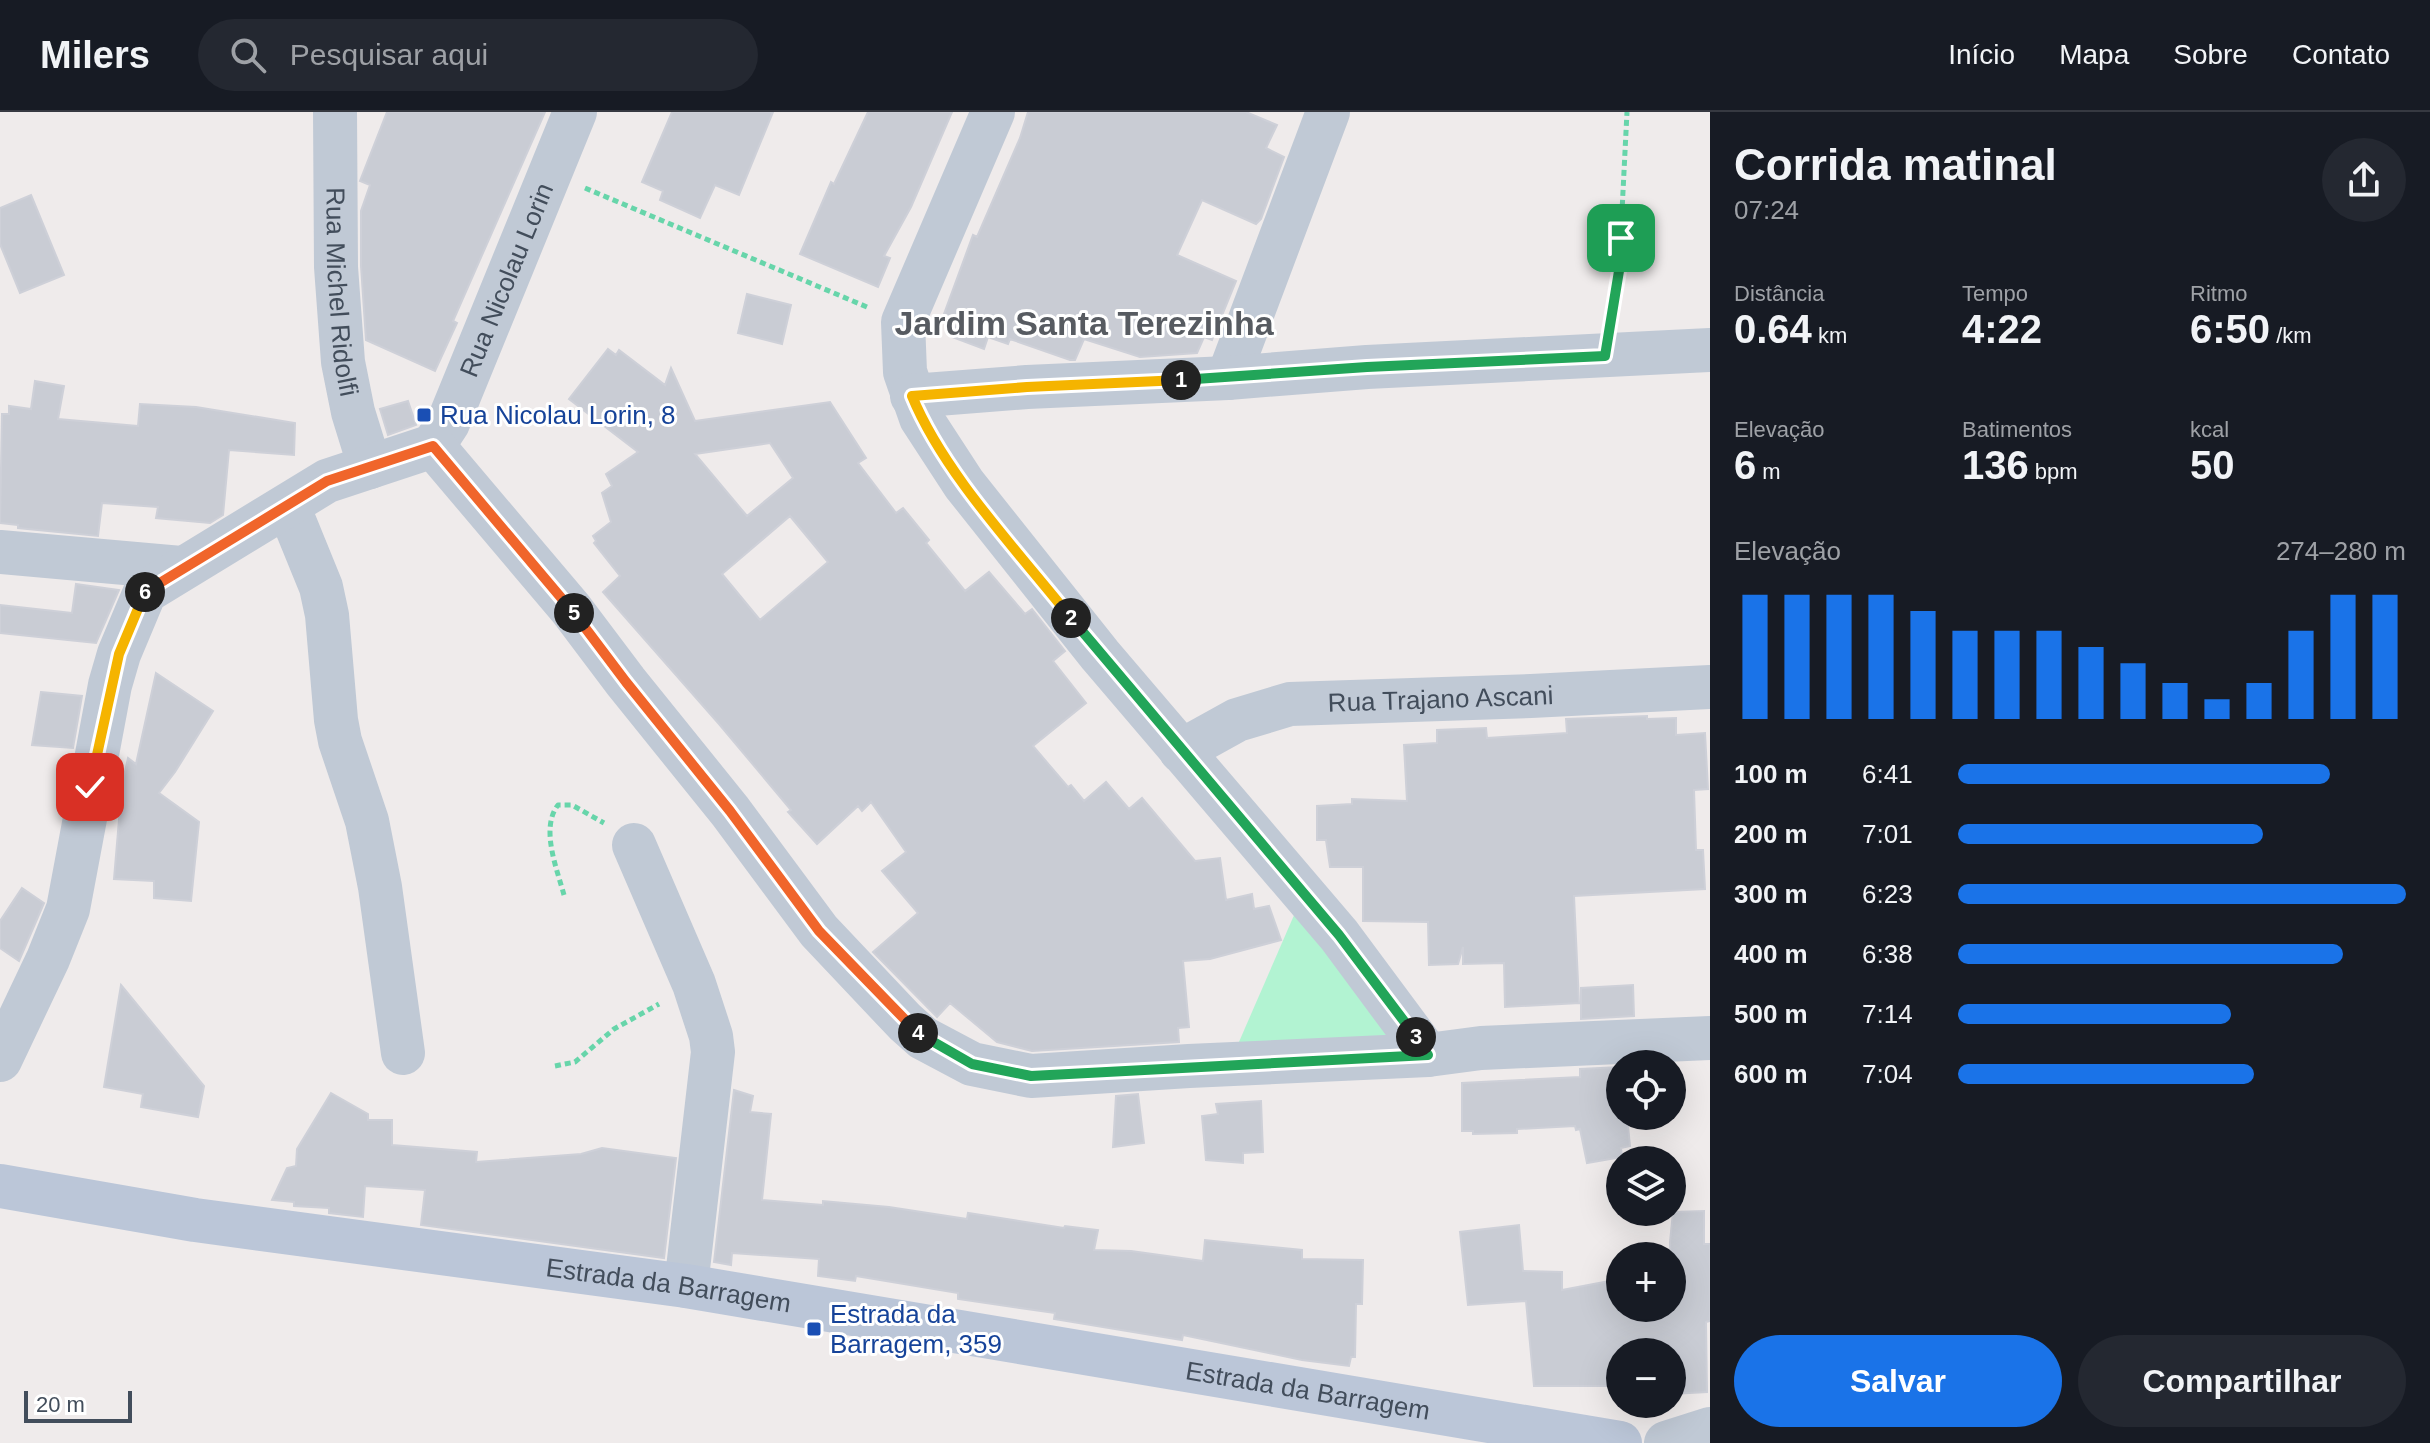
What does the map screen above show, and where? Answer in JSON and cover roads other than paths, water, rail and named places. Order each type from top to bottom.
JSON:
[{"type":"street","name":"Rua Michel Ridolfi","points":[[335,112],[336,267],[343,362],[353,412],[370,467]]},
{"type":"street","name":"Rua Nicolau Lorin","points":[[433,446],[448,423],[575,112]]},
{"type":"street","points":[[993,112],[903,322],[905,372],[921,418],[964,484],[1100,655],[1339,935],[1428,1055]]},
{"type":"street","points":[[1228,378],[1328,112]]},
{"type":"street","points":[[912,396],[1367,367],[1710,350]]},
{"type":"street","points":[[0,1060],[68,909],[107,699],[119,654],[145,592],[327,481],[433,446],[571,609],[730,811],[819,931],[923,1038],[972,1064],[1031,1076],[1428,1055],[1481,1048],[1710,1038]]},
{"type":"street","points":[[288,506],[321,587],[327,615],[336,720],[367,821],[380,887],[403,1053]]},
{"type":"street","points":[[0,552],[181,568]]},
{"type":"street","name":"Rua Trajano Ascani","points":[[1181,751],[1237,720],[1290,704],[1710,687]]},
{"type":"street","points":[[634,845],[694,984],[713,1052],[686,1286]]},
{"type":"street","name":"Estrada da Barragem","points":[[0,1186],[195,1220],[686,1286],[1620,1443]]},
{"type":"street","points":[[1666,1443],[1710,1429]]},
{"type":"place","name":"Rua Nicolau Lorin, 8","points":[[424,415]]},
{"type":"place","name":"Estrada da Barragem, 359","points":[[814,1329]]},
{"type":"district","name":"Jardim Santa Terezinha","points":[[1084,323]]}]
